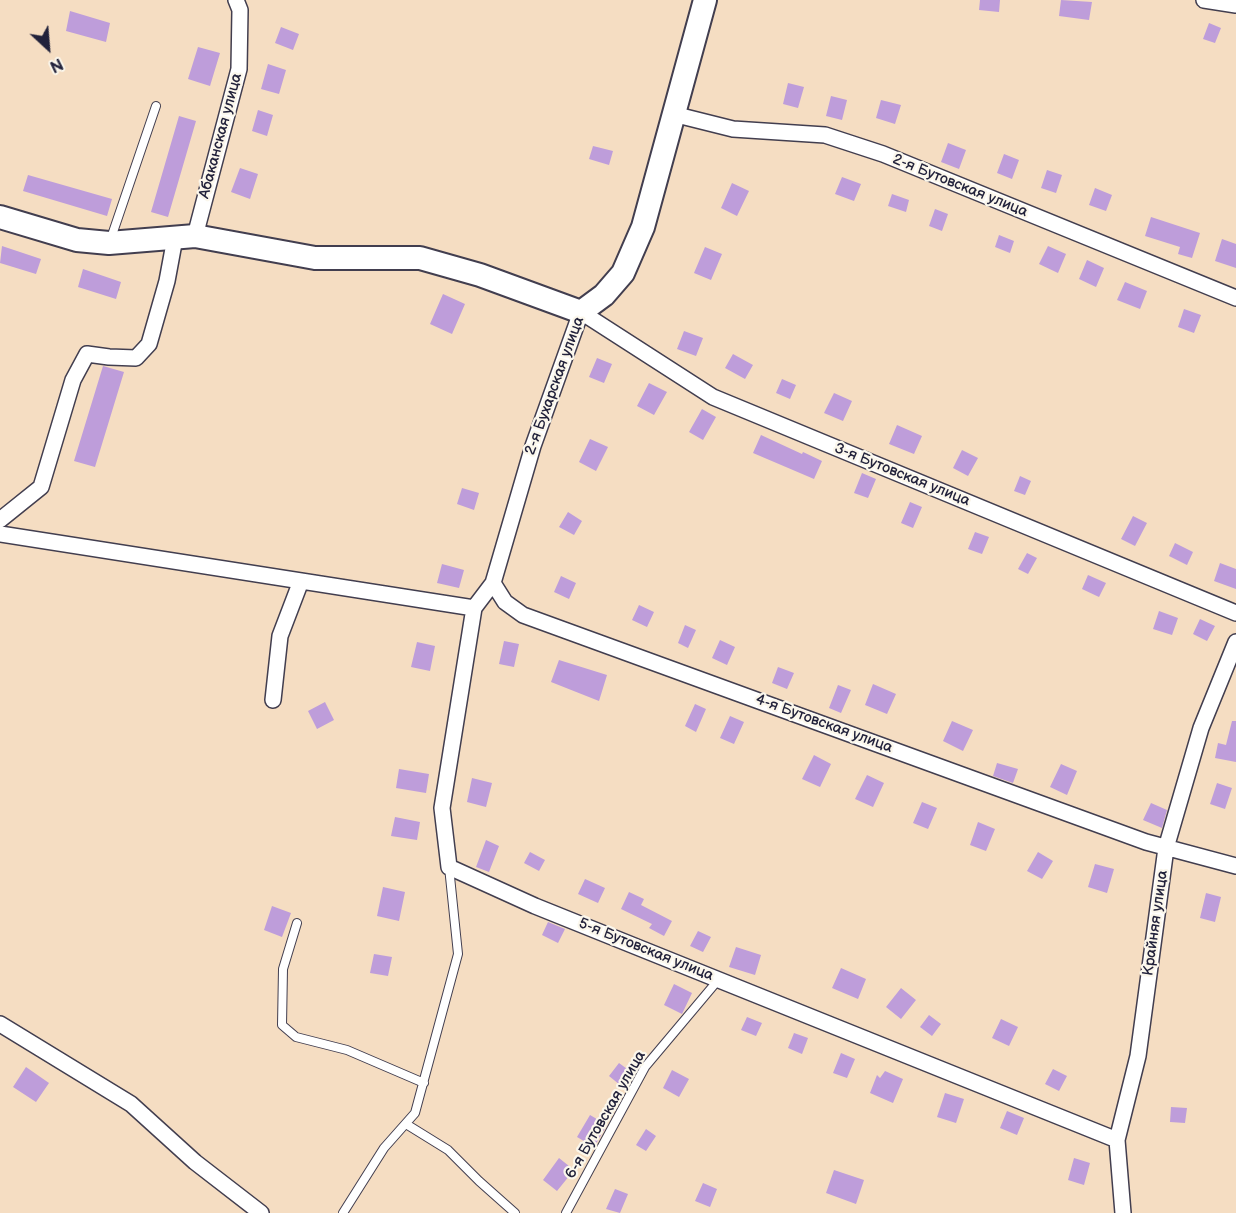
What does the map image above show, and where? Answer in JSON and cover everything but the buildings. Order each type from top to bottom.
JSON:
[{"type":"street","name":"Абаканская улица","points":[[0,520],[41,487],[74,380],[87,354],[136,358],[149,344],[167,281],[185,237],[239,69],[240,10],[236,0]]},
{"type":"street","name":"2-я Бухарская улица","points":[[493,583],[533,446],[581,312],[604,294],[623,273],[643,227],[705,0]]},
{"type":"street","points":[[1204,0],[1236,5]]},
{"type":"street","name":"2-я Бутовская улица","points":[[673,114],[733,129],[825,135],[883,154],[1236,298]]},
{"type":"street","points":[[0,217],[77,240],[109,243],[185,237],[315,258],[420,258],[480,275],[581,312]]},
{"type":"street","name":"3-я Бутовская улица","points":[[581,312],[713,397],[1236,613]]},
{"type":"street","points":[[0,534],[474,608]]},
{"type":"street","points":[[273,700],[280,636],[301,581]]},
{"type":"street","points":[[449,867],[442,808],[474,608],[493,583]]},
{"type":"street","name":"4-я Бутовская улица","points":[[493,583],[505,602],[524,615],[1166,848],[1236,866]]},
{"type":"street","name":"Крайняя улица","points":[[1124,1213],[1117,1140],[1138,1056],[1166,848],[1201,728],[1236,642]]},
{"type":"street","name":"5-я Бутовская улица","points":[[449,867],[535,906],[1117,1140]]},
{"type":"street","points":[[0,1024],[131,1104],[195,1162],[261,1213]]},
{"type":"lane","points":[[109,243],[156,106]]},
{"type":"lane","points":[[343,1213],[384,1148],[415,1113],[458,954],[449,867]]},
{"type":"lane","points":[[297,923],[284,969],[282,1025],[296,1037],[347,1050],[423,1083]]},
{"type":"lane","name":"6-я Бутовская улица","points":[[566,1213],[645,1067],[719,979]]},
{"type":"lane","points":[[406,1124],[448,1150],[515,1213]]}]
